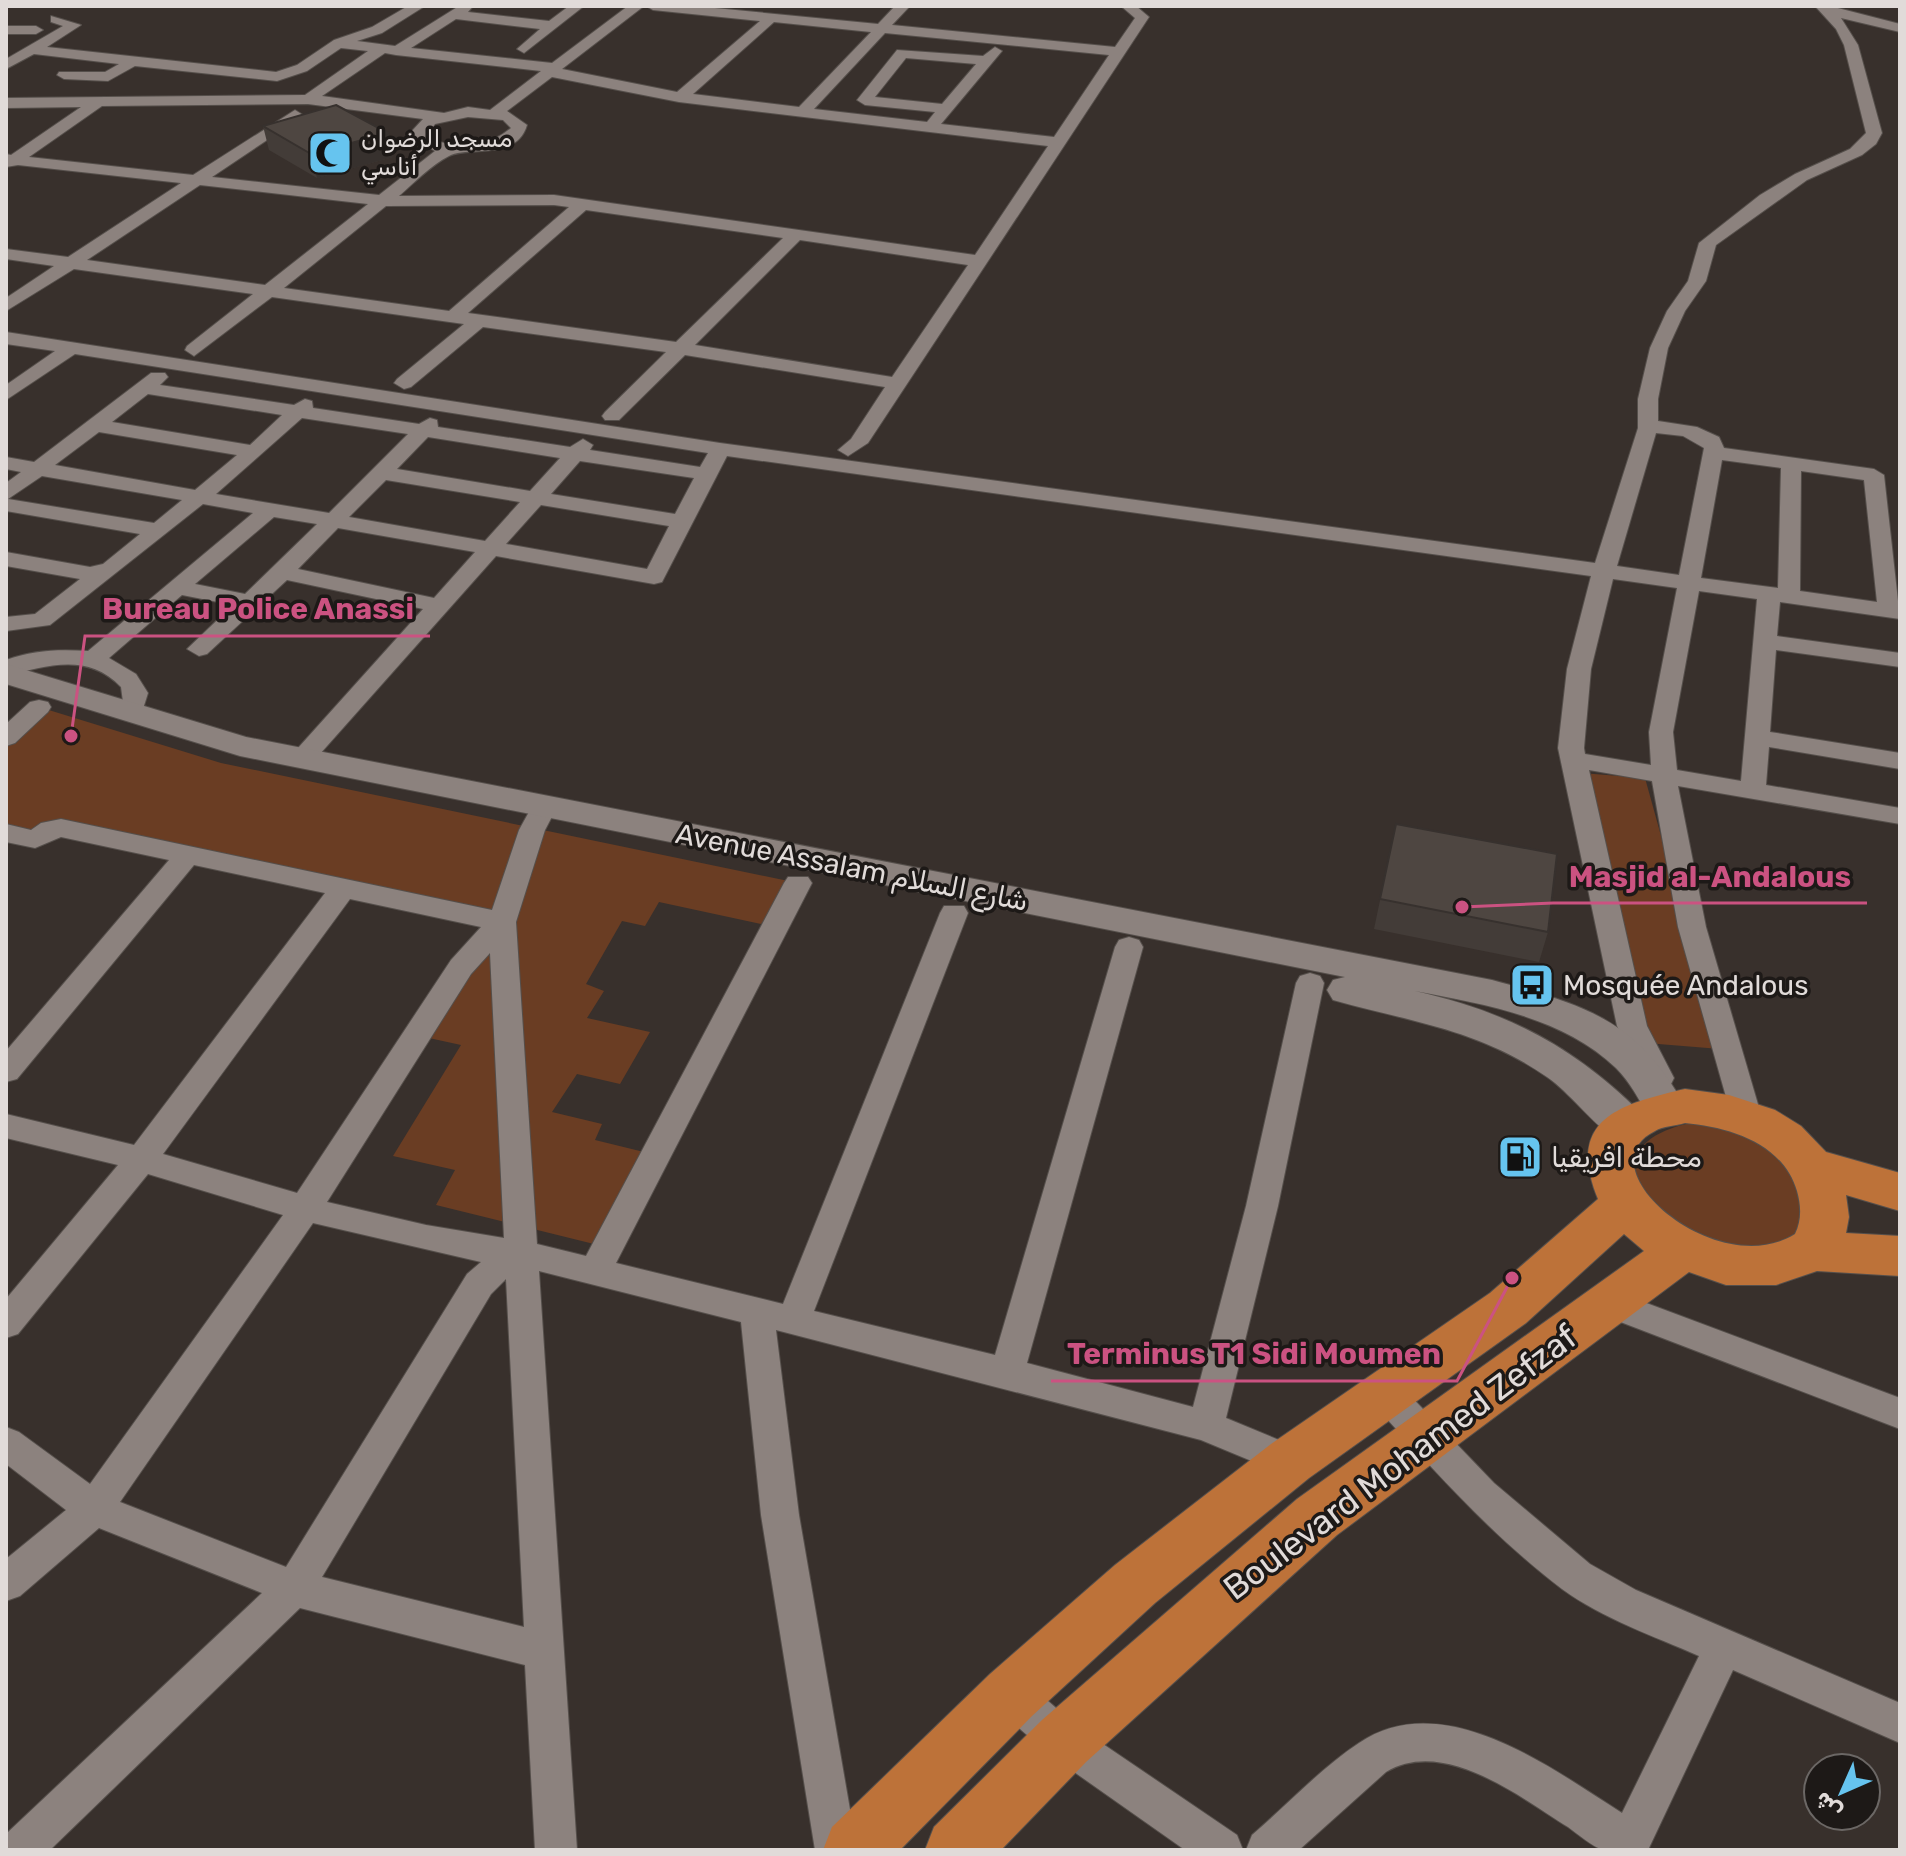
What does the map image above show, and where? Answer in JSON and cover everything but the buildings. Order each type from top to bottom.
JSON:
[{"type":"main road","points":[[1705,1107],[1747,1118],[1795,1146],[1811,1166],[1825,1197],[1827,1213],[1824,1227],[1807,1251],[1782,1264],[1750,1268],[1715,1264],[1680,1252],[1648,1231],[1624,1205],[1616,1190],[1610,1161],[1618,1135],[1656,1113],[1705,1107]]},
{"type":"main road","points":[[1811,1166],[1900,1192]]},
{"type":"main road","name":"Boulevard Mohamed Zefzaf","points":[[855,1850],[1011,1695],[1135,1584],[1290,1461],[1508,1308],[1624,1205]]},
{"type":"main road","points":[[1807,1251],[1900,1256]]},
{"type":"main road","name":"Boulevard Mohamed Zefzaf","points":[[957,1850],[1064,1741],[1262,1563],[1425,1435],[1680,1252]]},
{"type":"street","points":[[6,48],[79,6]]},
{"type":"street","points":[[6,103],[98,102],[158,84],[277,77],[302,68],[339,43],[377,30],[418,6]]},
{"type":"street","points":[[6,306],[388,50],[467,6]]},
{"type":"street","points":[[455,57],[523,6]]},
{"type":"street","points":[[524,49],[577,6]]},
{"type":"street","points":[[495,113],[637,6]]},
{"type":"street","points":[[653,6],[1118,52]]},
{"type":"street","points":[[802,113],[903,6]]},
{"type":"street","points":[[848,450],[858,443],[895,383],[1061,143],[1142,17],[1128,6]]},
{"type":"street","points":[[1821,7],[1900,28]]},
{"type":"street","points":[[1613,1029],[1574,760],[1571,723],[1579,669],[1604,571],[1648,428],[1648,399],[1659,348],[1676,311],[1697,281],[1708,243],[1801,177],[1856,152],[1870,141],[1874,133],[1860,88],[1853,42],[1821,7]]},
{"type":"street","points":[[453,15],[553,26]]},
{"type":"street","points":[[679,98],[771,18]]},
{"type":"street","points":[[6,65],[74,25],[56,19]]},
{"type":"street","points":[[6,30],[36,30]]},
{"type":"street","points":[[928,129],[1003,41]]},
{"type":"street","points":[[339,43],[550,70],[679,98],[1061,143]]},
{"type":"street","points":[[34,50],[131,62],[158,84],[314,99],[441,117]]},
{"type":"street","points":[[946,109],[865,100],[902,53],[987,61]]},
{"type":"street","points":[[64,75],[108,77],[131,62]]},
{"type":"street","points":[[9,161],[98,102]]},
{"type":"street","points":[[468,112],[495,113],[519,125],[514,136],[493,145],[449,148],[420,138],[422,127],[441,117],[468,112]]},
{"type":"street","points":[[194,350],[449,148]]},
{"type":"street","points":[[9,161],[385,201],[554,200],[979,261]]},
{"type":"street","points":[[452,318],[583,204]]},
{"type":"street","points":[[302,758],[574,455],[797,234]]},
{"type":"street","points":[[6,254],[682,349],[895,383]]},
{"type":"street","points":[[6,321],[404,383],[720,449],[1895,612],[1892,557],[1874,475],[1713,453]]},
{"type":"street","points":[[404,383],[477,322]]},
{"type":"street","points":[[6,338],[445,408],[848,450],[920,465],[963,482]]},
{"type":"street","points":[[6,394],[72,348]]},
{"type":"street","points":[[6,493],[175,364]]},
{"type":"street","points":[[144,388],[707,474]]},
{"type":"street","points":[[6,624],[42,620],[254,452],[323,389]]},
{"type":"street","points":[[199,649],[282,572],[445,408]]},
{"type":"street","points":[[96,425],[254,452]]},
{"type":"street","points":[[1648,428],[1668,427],[1712,441],[1713,453],[1661,732],[1663,777],[1684,886],[1747,1118]]},
{"type":"street","points":[[6,463],[654,577],[720,449]]},
{"type":"street","points":[[1753,792],[1766,641],[1779,596],[1791,464]]},
{"type":"street","points":[[382,473],[682,522]]},
{"type":"street","points":[[6,505],[156,530]]},
{"type":"street","points":[[93,659],[270,509]]},
{"type":"street","points":[[6,559],[101,573]]},
{"type":"street","points":[[282,572],[439,606]]},
{"type":"street","points":[[177,587],[250,602]]},
{"type":"street","points":[[1766,641],[1900,660]]},
{"type":"street","points":[[6,672],[28,659],[50,656],[93,659],[127,678],[136,690],[137,701],[130,712]]},
{"type":"street","name":"Avenue Assalam شارع السلام","points":[[6,672],[130,712],[166,736],[221,763],[1471,988],[1613,1029],[1631,1058],[1656,1113]]},
{"type":"street","points":[[6,738],[22,702]]},
{"type":"street","name":"Avenue Assalam شارع السلام","points":[[22,702],[166,736],[302,758],[798,883],[1432,1009],[1507,1034],[1576,1074],[1656,1113]]},
{"type":"street","points":[[1757,737],[1900,761]]},
{"type":"street","points":[[1574,760],[1900,816]]},
{"type":"street","points":[[538,818],[502,922],[556,1850]]},
{"type":"street","points":[[6,833],[35,839],[50,829],[61,828],[502,922]]},
{"type":"street","points":[[6,1071],[188,855]]},
{"type":"street","points":[[595,1271],[798,883]]},
{"type":"street","points":[[6,1324],[141,1160],[344,888]]},
{"type":"street","points":[[793,1321],[954,913]]},
{"type":"street","points":[[6,1583],[94,1509],[304,1210],[461,967],[502,922]]},
{"type":"street","points":[[1007,1373],[1129,947]]},
{"type":"street","points":[[1206,1426],[1262,1206],[1310,983]]},
{"type":"street","points":[[6,1126],[141,1160],[304,1210],[447,1244],[523,1254],[1007,1373],[1206,1426],[1290,1461]]},
{"type":"street","points":[[20,1850],[294,1588],[479,1284],[494,1270],[523,1254]]},
{"type":"street","points":[[1609,1303],[1900,1414]]},
{"type":"street","points":[[757,1313],[762,1382],[797,1630],[836,1850]]},
{"type":"street","points":[[1387,1395],[1508,1521],[1577,1577],[1622,1603],[1900,1723]]},
{"type":"street","points":[[6,1443],[94,1509],[294,1588],[542,1650]]},
{"type":"street","points":[[1267,1850],[1372,1758],[1386,1749],[1419,1741],[1454,1746],[1492,1760],[1628,1846],[1724,1647]]},
{"type":"street","points":[[1011,1695],[1064,1741],[1222,1850]]},
{"type":"shaded area","points":[[39,707],[221,763],[798,883],[761,924],[659,902],[645,926],[622,921],[586,984],[604,991],[587,1018],[650,1032],[620,1084],[577,1074],[552,1112],[602,1124],[595,1140],[648,1153],[578,1285],[598,1245],[436,1205],[455,1170],[393,1156],[461,1045],[429,1038],[502,922],[48,828],[37,838],[6,832],[6,738]]},
{"type":"shaded area","points":[[1581,773],[1645,778],[1720,1049],[1646,1043]]},
{"type":"shaded area","points":[[1698,1122],[1725,1126],[1776,1149],[1811,1211],[1787,1246],[1701,1246],[1638,1187],[1634,1172],[1640,1149],[1660,1133]]},
{"type":"place","name":"مسجد الرضوان أناسي","points":[[330,153]]},
{"type":"place","name":"Bureau Police Anassi","points":[[71,736]]},
{"type":"place","name":"Masjid al-Andalous","points":[[1462,907]]},
{"type":"place","name":"Mosquée Andalous","points":[[1532,985]]},
{"type":"place","name":"محطة افريقيا","points":[[1520,1157]]},
{"type":"place","name":"Terminus T1 Sidi Moumen","points":[[1512,1278]]}]
